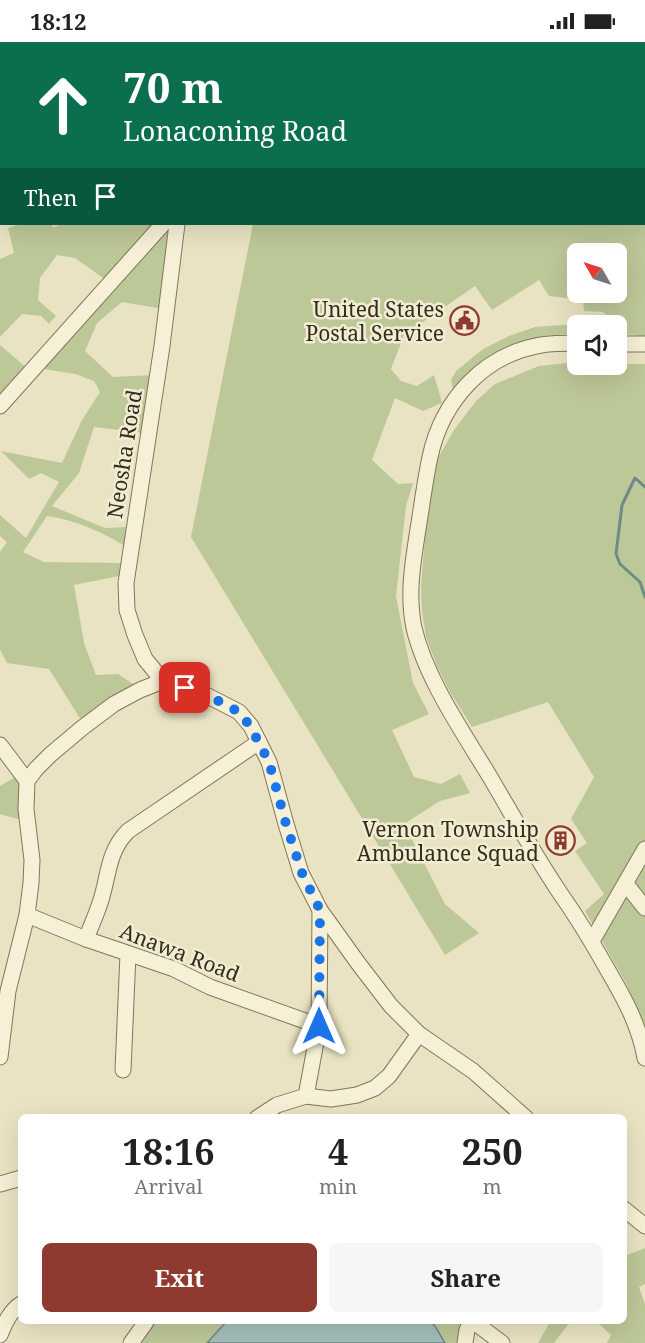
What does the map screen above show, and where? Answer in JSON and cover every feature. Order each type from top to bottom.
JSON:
[{"type":"street","points":[[0,406],[162,225]]},
{"type":"street","name":"Neosha Road","points":[[163,681],[145,659],[135,634],[127,610],[126,583],[162,346],[177,225]]},
{"type":"street","points":[[567,344],[542,345],[518,351],[494,363],[457,396],[443,418],[434,439],[426,474],[410,584],[414,627],[423,658],[445,701],[554,884],[592,941],[627,1004],[642,1043],[645,1058]]},
{"type":"street","points":[[627,344],[645,344]]},
{"type":"street","points":[[0,1057],[8,991],[27,915],[32,860],[26,809],[27,781],[50,755],[114,704],[163,681],[207,695],[239,712],[250,726],[269,762],[302,873],[320,910],[391,1006],[419,1034],[473,1071],[517,1114]]},
{"type":"street","points":[[86,939],[101,899],[113,851],[119,840],[128,831],[259,742]]},
{"type":"street","points":[[0,745],[27,781]]},
{"type":"street","points":[[592,941],[645,849]]},
{"type":"street","points":[[626,884],[645,908]]},
{"type":"street","points":[[306,1096],[319,1026],[320,910]]},
{"type":"street","name":"Anawa Road","points":[[27,915],[86,939],[174,969],[210,987],[319,1026]]},
{"type":"street","points":[[123,1070],[128,954]]},
{"type":"street","points":[[263,1114],[277,1105],[306,1096],[331,1099],[357,1095],[375,1088],[389,1076],[419,1034]]},
{"type":"street","points":[[0,1184],[18,1179]]},
{"type":"street","points":[[627,1211],[645,1226]]},
{"type":"street","points":[[0,1335],[8,1317],[18,1306]]},
{"type":"street","points":[[131,1343],[145,1324]]},
{"type":"street","points":[[465,1343],[467,1330],[471,1324]]},
{"type":"street","points":[[475,1324],[502,1343]]},
{"type":"green space","points":[[17,225],[52,225],[53,228],[59,225],[154,225],[106,280],[75,258],[57,255],[40,278],[38,300],[56,316],[49,324],[41,316],[22,314],[0,337],[0,259],[14,253],[8,228]]},
{"type":"green space","points":[[253,225],[645,225],[645,337],[627,334],[627,315],[606,315],[603,312],[584,311],[583,303],[627,303],[627,243],[567,243],[567,298],[549,296],[539,280],[492,310],[475,286],[404,335],[391,369],[401,381],[417,386],[434,375],[442,403],[423,411],[395,398],[372,460],[398,484],[413,483],[406,506],[396,596],[413,683],[429,714],[392,730],[414,777],[441,784],[460,774],[470,793],[440,801],[404,824],[445,904],[479,933],[445,955],[191,537]]},
{"type":"green space","points":[[160,232],[172,232],[163,309],[122,302],[97,323],[85,351],[113,377],[153,375],[143,433],[94,427],[79,473],[52,506],[105,528],[127,527],[125,546],[87,527],[47,516],[23,552],[44,562],[121,563],[119,576],[74,585],[84,643],[96,675],[118,674],[136,686],[106,702],[81,720],[49,669],[7,663],[0,650],[0,552],[7,542],[0,536],[0,515],[26,538],[59,482],[41,473],[29,479],[1,451],[62,463],[82,420],[100,392],[94,381],[75,374],[44,369]]},
{"type":"green space","points":[[567,325],[567,334],[524,341],[493,354],[465,376],[453,390],[451,380],[456,371],[483,349],[509,336],[535,327]]},
{"type":"green space","points":[[0,345],[27,368],[0,399]]},
{"type":"green space","points":[[567,363],[567,375],[627,375],[627,364],[645,364],[645,1030],[627,985],[585,911],[604,894],[575,851],[587,843],[571,819],[594,777],[548,702],[472,727],[450,692],[426,637],[421,586],[427,511],[435,463],[454,430],[476,401],[495,384],[539,366]]},
{"type":"green space","points":[[17,776],[21,790],[21,820],[0,814],[0,786]]},
{"type":"green space","points":[[645,1248],[645,1284],[639,1287],[645,1304],[645,1343],[607,1343],[611,1335],[599,1324],[627,1324],[627,1255]]},
{"type":"green space","points":[[154,1324],[224,1324],[207,1343],[139,1343]]},
{"type":"green space","points":[[432,1324],[460,1324],[462,1329],[461,1343],[445,1343]]},
{"type":"green space","points":[[549,1324],[568,1324],[554,1343],[538,1343]]},
{"type":"water","points":[[224,1324],[432,1324],[445,1343],[207,1343]]},
{"type":"waterway","points":[[645,487],[635,478],[622,505],[616,554],[620,564],[640,582],[645,597]]},
{"type":"place","name":"United States Postal Service","points":[[465,321]]},
{"type":"place","name":"Vernon Township Ambulance Squad","points":[[560,841]]},
{"type":"route","points":[[185,688],[207,695],[239,712],[250,726],[269,762],[302,873],[320,910],[319,1026]]}]
